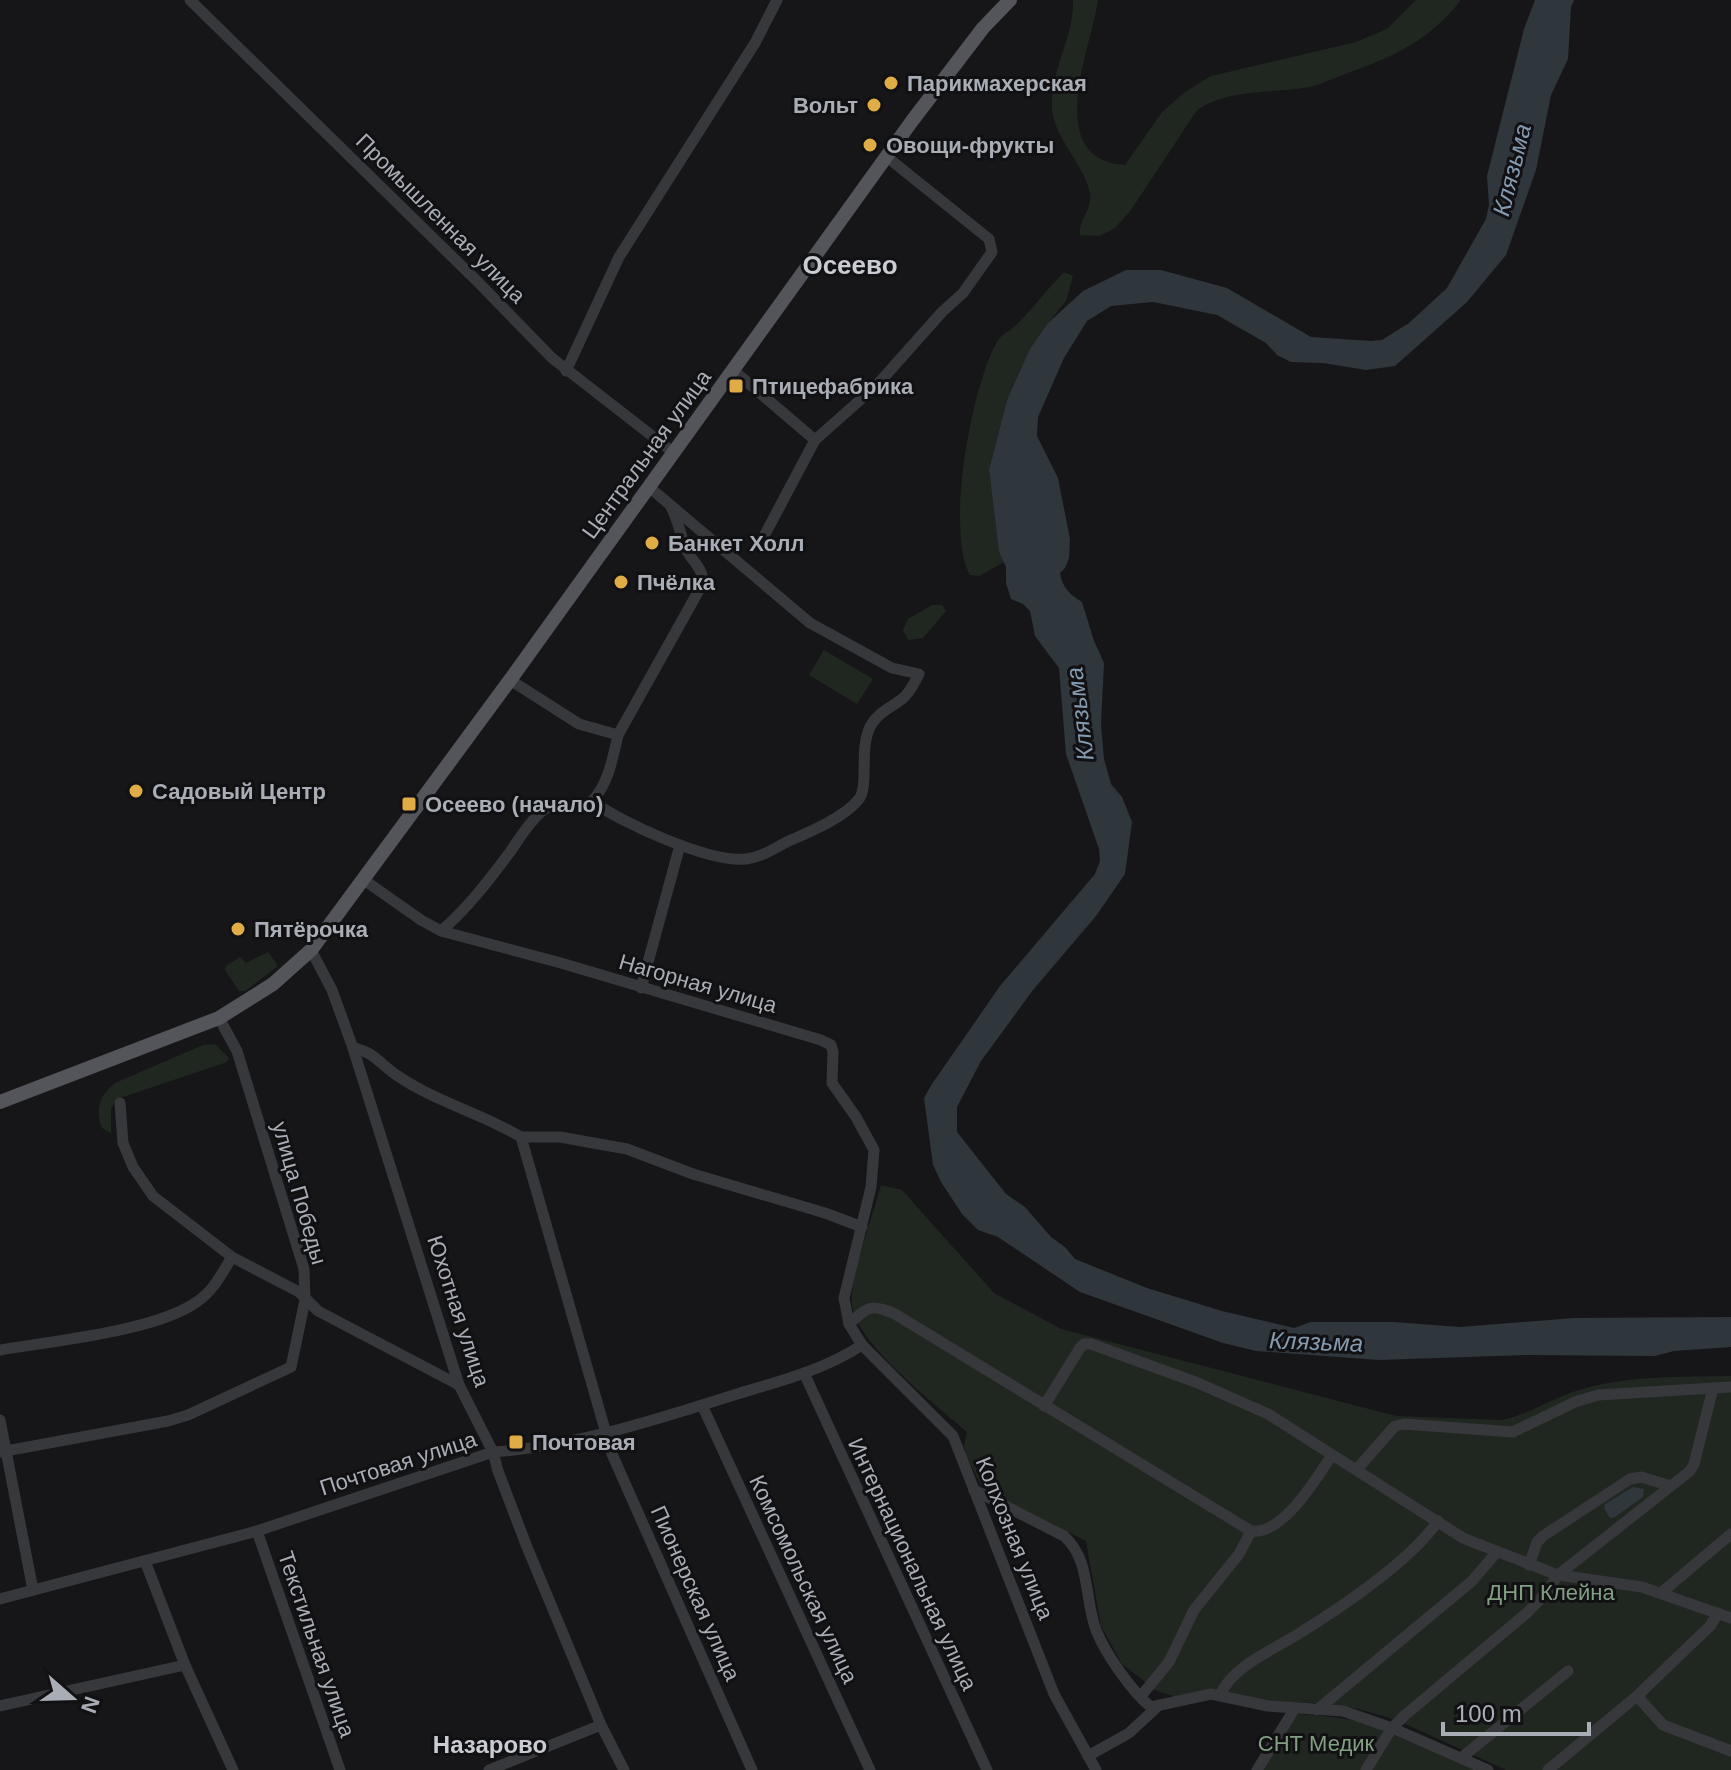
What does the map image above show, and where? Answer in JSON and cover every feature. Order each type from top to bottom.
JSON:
[{"type":"main road","name":"Центральная улица","points":[[0,1102],[219,1018],[273,984],[322,938],[887,157],[983,28],[1010,0]]},
{"type":"street","name":"Промышленная улица","points":[[190,0],[566,371],[674,453]]},
{"type":"street","points":[[566,371],[619,257],[755,43],[777,0]]},
{"type":"street","points":[[763,538],[815,440],[877,385],[963,293],[992,252],[989,239],[887,157]]},
{"type":"street","points":[[733,370],[815,440]]},
{"type":"street","points":[[592,801],[622,820],[680,845],[731,858],[752,858],[816,830],[859,799],[863,791],[863,757],[870,727],[886,709],[909,693],[919,674],[892,668],[810,623],[649,487]]},
{"type":"street","points":[[441,931],[472,899],[538,814],[556,805],[579,808],[592,801],[608,771],[618,735],[703,583],[700,568],[686,550],[679,522],[668,501]]},
{"type":"street","points":[[510,680],[579,724],[618,735]]},
{"type":"street","points":[[641,988],[680,845]]},
{"type":"street","name":"Нагорная улица","points":[[364,880],[441,931],[561,963],[831,1045],[832,1083],[874,1150],[874,1168],[863,1223]]},
{"type":"street","name":"Юхотная улица","points":[[311,950],[332,990],[353,1048],[459,1385],[493,1452],[522,1534],[601,1725],[624,1770]]},
{"type":"street","name":"улица Победы","points":[[3,1451],[188,1415],[287,1371],[293,1361],[305,1300],[304,1269],[237,1051],[219,1018]]},
{"type":"street","points":[[353,1048],[375,1056],[397,1076],[521,1137],[560,1137],[627,1149],[693,1174],[863,1223],[844,1298],[849,1324],[862,1345]]},
{"type":"street","points":[[120,1103],[123,1143],[153,1196],[232,1257],[293,1289],[318,1311],[459,1385]]},
{"type":"street","name":"Пионерская улица","points":[[521,1137],[612,1454],[752,1770]]},
{"type":"street","points":[[0,1350],[136,1326],[168,1317],[185,1310],[211,1290],[232,1257]]},
{"type":"street","points":[[849,1324],[862,1311],[880,1307],[1251,1531],[1262,1533],[1270,1529],[1297,1504],[1332,1455]]},
{"type":"street","points":[[1044,1406],[1080,1348],[1091,1344],[1198,1383],[1268,1414],[1463,1538],[1496,1553],[1558,1575],[1619,1582],[1661,1593],[1731,1618]]},
{"type":"street","name":"Почтовая улица","points":[[0,1599],[257,1531],[493,1452],[522,1450],[605,1432],[702,1405],[827,1365],[862,1345]]},
{"type":"street","name":"Колхозная улица","points":[[862,1345],[953,1436],[1054,1694],[1096,1770]]},
{"type":"street","name":"Интернациональная улица","points":[[804,1373],[987,1770]]},
{"type":"street","points":[[1357,1469],[1395,1426],[1404,1424],[1513,1432],[1575,1402],[1598,1395],[1731,1387]]},
{"type":"street","points":[[1366,1770],[1392,1728],[1528,1612],[1558,1575],[1690,1471],[1713,1388]]},
{"type":"street","name":"Комсомольская улица","points":[[702,1405],[870,1770]]},
{"type":"street","points":[[0,1420],[3,1451],[33,1590]]},
{"type":"street","points":[[1529,1565],[1537,1542],[1543,1536],[1630,1479],[1641,1477],[1671,1486]]},
{"type":"street","points":[[974,1490],[1064,1536],[1073,1544],[1080,1555],[1096,1628],[1108,1654],[1151,1707],[1211,1694],[1268,1706],[1343,1711],[1392,1728],[1463,1763],[1488,1770]]},
{"type":"street","points":[[1220,1695],[1225,1685],[1247,1666],[1305,1630],[1423,1542],[1438,1521]]},
{"type":"street","name":"Текстильная улица","points":[[257,1531],[340,1770]]},
{"type":"street","points":[[1141,1696],[1169,1662],[1194,1610],[1239,1554],[1251,1531]]},
{"type":"street","points":[[1661,1593],[1731,1534]]},
{"type":"street","points":[[1317,1710],[1472,1581],[1496,1553]]},
{"type":"street","points":[[145,1561],[185,1665],[233,1770]]},
{"type":"street","points":[[1548,1770],[1637,1696],[1710,1626],[1718,1613]]},
{"type":"street","points":[[0,1706],[185,1665]]},
{"type":"street","points":[[1463,1763],[1568,1671]]},
{"type":"street","points":[[1637,1696],[1663,1725],[1731,1751]]},
{"type":"street","points":[[1088,1756],[1129,1733],[1157,1707]]},
{"type":"street","points":[[1257,1770],[1295,1708]]},
{"type":"street","points":[[489,1770],[601,1725]]},
{"type":"green space","points":[[1073,0],[1098,0],[1078,98],[1078,123],[1084,144],[1099,158],[1125,165],[1162,112],[1185,92],[1211,76],[1356,42],[1387,29],[1416,0],[1461,0],[1423,37],[1379,61],[1314,86],[1235,95],[1197,110],[1131,210],[1115,228],[1099,236],[1080,235],[1090,194],[1083,173],[1058,131],[1052,109],[1052,95],[1070,27]]},
{"type":"green space","points":[[1064,272],[1073,276],[1066,301],[1048,323],[1007,400],[989,470],[999,552],[1004,562],[979,576],[970,575],[963,554],[961,493],[979,390],[999,339],[1022,319]]},
{"type":"green space","points":[[932,605],[942,605],[946,611],[923,638],[908,640],[903,630],[908,619]]},
{"type":"green space","points":[[824,650],[873,679],[857,704],[809,675]]},
{"type":"green space","points":[[268,952],[278,966],[245,991],[239,991],[225,970],[226,966],[240,957],[246,963]]},
{"type":"green space","points":[[215,1044],[229,1058],[227,1062],[117,1099],[111,1108],[111,1133],[102,1128],[100,1103],[115,1083],[203,1045]]},
{"type":"green space","name":"ДНП Клейна","points":[[881,1185],[902,1190],[994,1293],[1061,1329],[1396,1416],[1501,1420],[1576,1391],[1614,1382],[1731,1376],[1731,1770],[1506,1770],[1399,1721],[1359,1709],[1321,1703],[1273,1702],[1211,1689],[1176,1697],[1157,1691],[1122,1664],[1101,1626],[1086,1541],[983,1489],[966,1455],[967,1432],[882,1355],[857,1321],[852,1305],[854,1280]]},
{"type":"green space","name":"СНТ Медик","points":[[1296,1714],[1363,1722],[1476,1770],[1261,1770]]},
{"type":"water","name":"Клязьма","points":[[1535,0],[1574,0],[1568,59],[1551,95],[1536,170],[1506,255],[1467,302],[1395,366],[1366,370],[1291,362],[1277,355],[1266,343],[1217,315],[1153,302],[1111,306],[1087,321],[1064,358],[1038,417],[1037,436],[1058,478],[1070,539],[1069,558],[1060,573],[1061,578],[1067,590],[1082,602],[1104,663],[1101,725],[1104,759],[1111,784],[1122,797],[1132,822],[1125,874],[1096,916],[1033,990],[981,1061],[957,1107],[957,1132],[1006,1194],[1025,1207],[1075,1259],[1147,1288],[1222,1311],[1294,1328],[1311,1322],[1394,1322],[1460,1327],[1574,1318],[1731,1317],[1731,1347],[1674,1351],[1655,1356],[1527,1355],[1379,1360],[1256,1351],[1223,1343],[1080,1292],[998,1237],[978,1230],[962,1214],[933,1165],[924,1098],[1000,986],[1095,874],[1100,861],[1099,849],[1066,754],[1059,668],[1035,636],[1030,611],[1011,599],[1006,583],[989,470],[1007,400],[1030,349],[1048,323],[1083,291],[1126,270],[1161,270],[1227,288],[1311,337],[1382,340],[1409,323],[1447,288],[1486,219],[1489,205],[1487,176],[1524,29]]},
{"type":"water","points":[[1633,1487],[1644,1489],[1643,1497],[1610,1518],[1605,1504]]},
{"type":"place","name":"Парикмахерская","points":[[891,83]]},
{"type":"place","name":"Вольт","points":[[874,105]]},
{"type":"place","name":"Овощи-фрукты","points":[[870,145]]},
{"type":"place","name":"Птицефабрика","points":[[736,386]]},
{"type":"place","name":"Банкет Холл","points":[[652,543]]},
{"type":"place","name":"Пчёлка","points":[[621,582]]},
{"type":"place","name":"Садовый Центр","points":[[136,791]]},
{"type":"place","name":"Осеево (начало)","points":[[409,804]]},
{"type":"place","name":"Пятёрочка","points":[[238,929]]},
{"type":"place","name":"Почтовая","points":[[516,1442]]},
{"type":"district","name":"Осеево","points":[[850,265]]},
{"type":"district","name":"Назарово","points":[[490,1745]]}]
